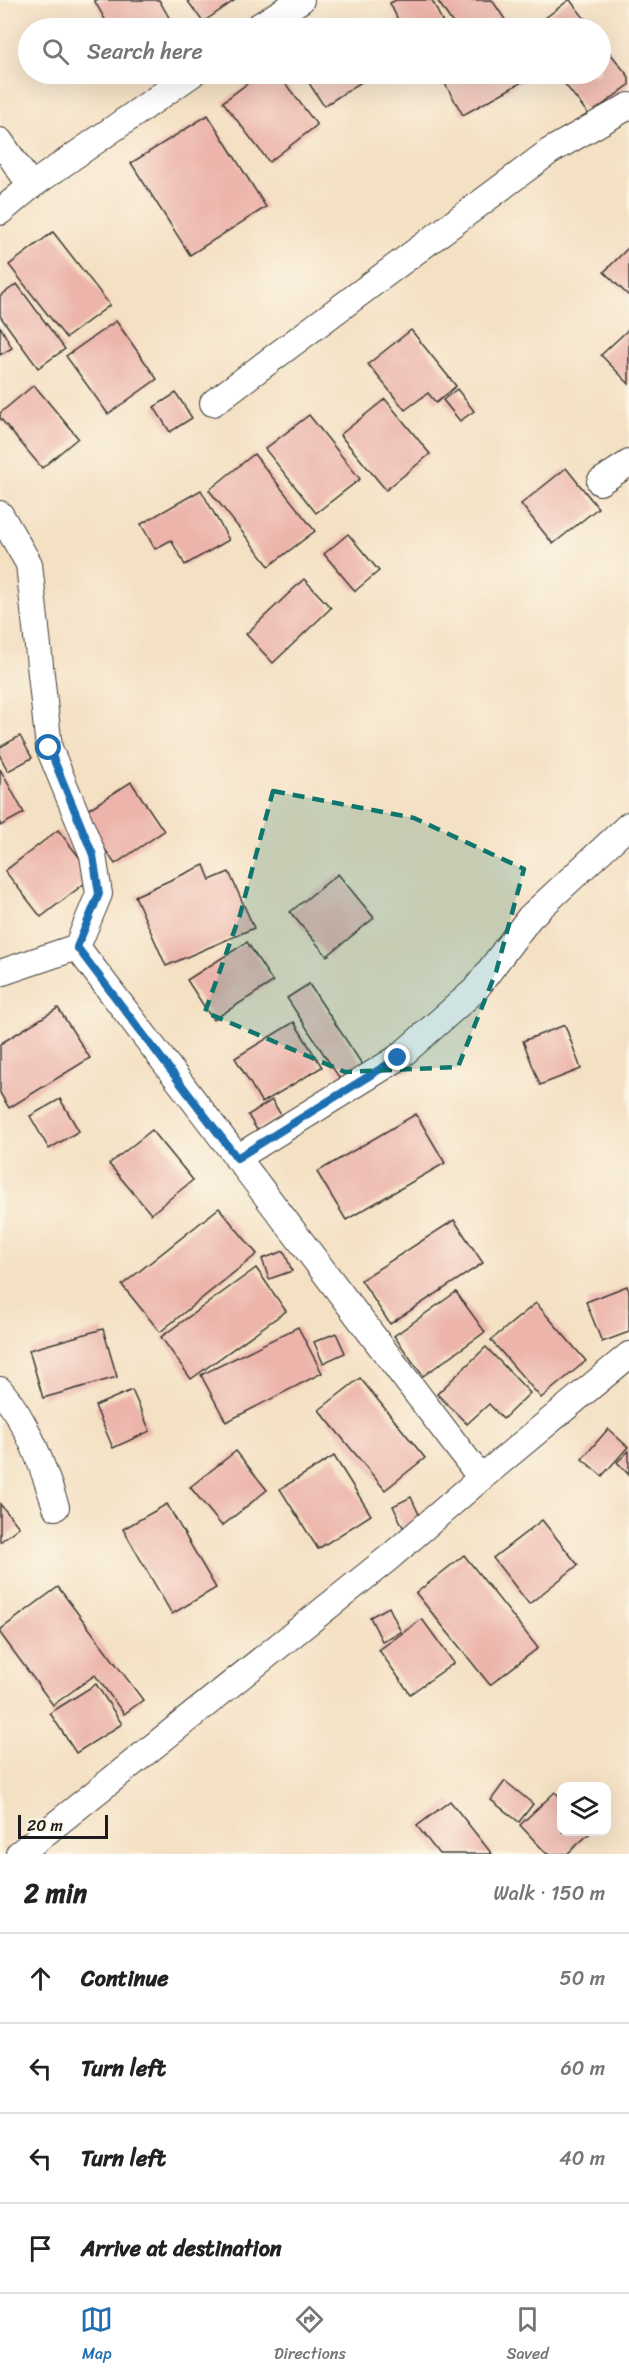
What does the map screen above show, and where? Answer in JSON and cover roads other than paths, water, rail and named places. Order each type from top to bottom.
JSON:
[{"type":"street","points":[[262,15],[301,0]]},
{"type":"street","points":[[0,212],[31,186],[178,84]]},
{"type":"street","points":[[213,403],[550,151],[629,106]]},
{"type":"street","points":[[0,141],[31,186]]},
{"type":"street","points":[[600,482],[629,463]]},
{"type":"street","points":[[0,514],[29,564],[49,748],[93,855],[99,894],[77,947],[0,973]]},
{"type":"street","points":[[237,1158],[398,1058],[475,990],[530,917],[629,825]]},
{"type":"street","points":[[77,947],[481,1478]]},
{"type":"street","points":[[20,1854],[391,1556],[629,1355]]},
{"type":"street","points":[[0,1390],[12,1405],[39,1453],[56,1507]]}]
